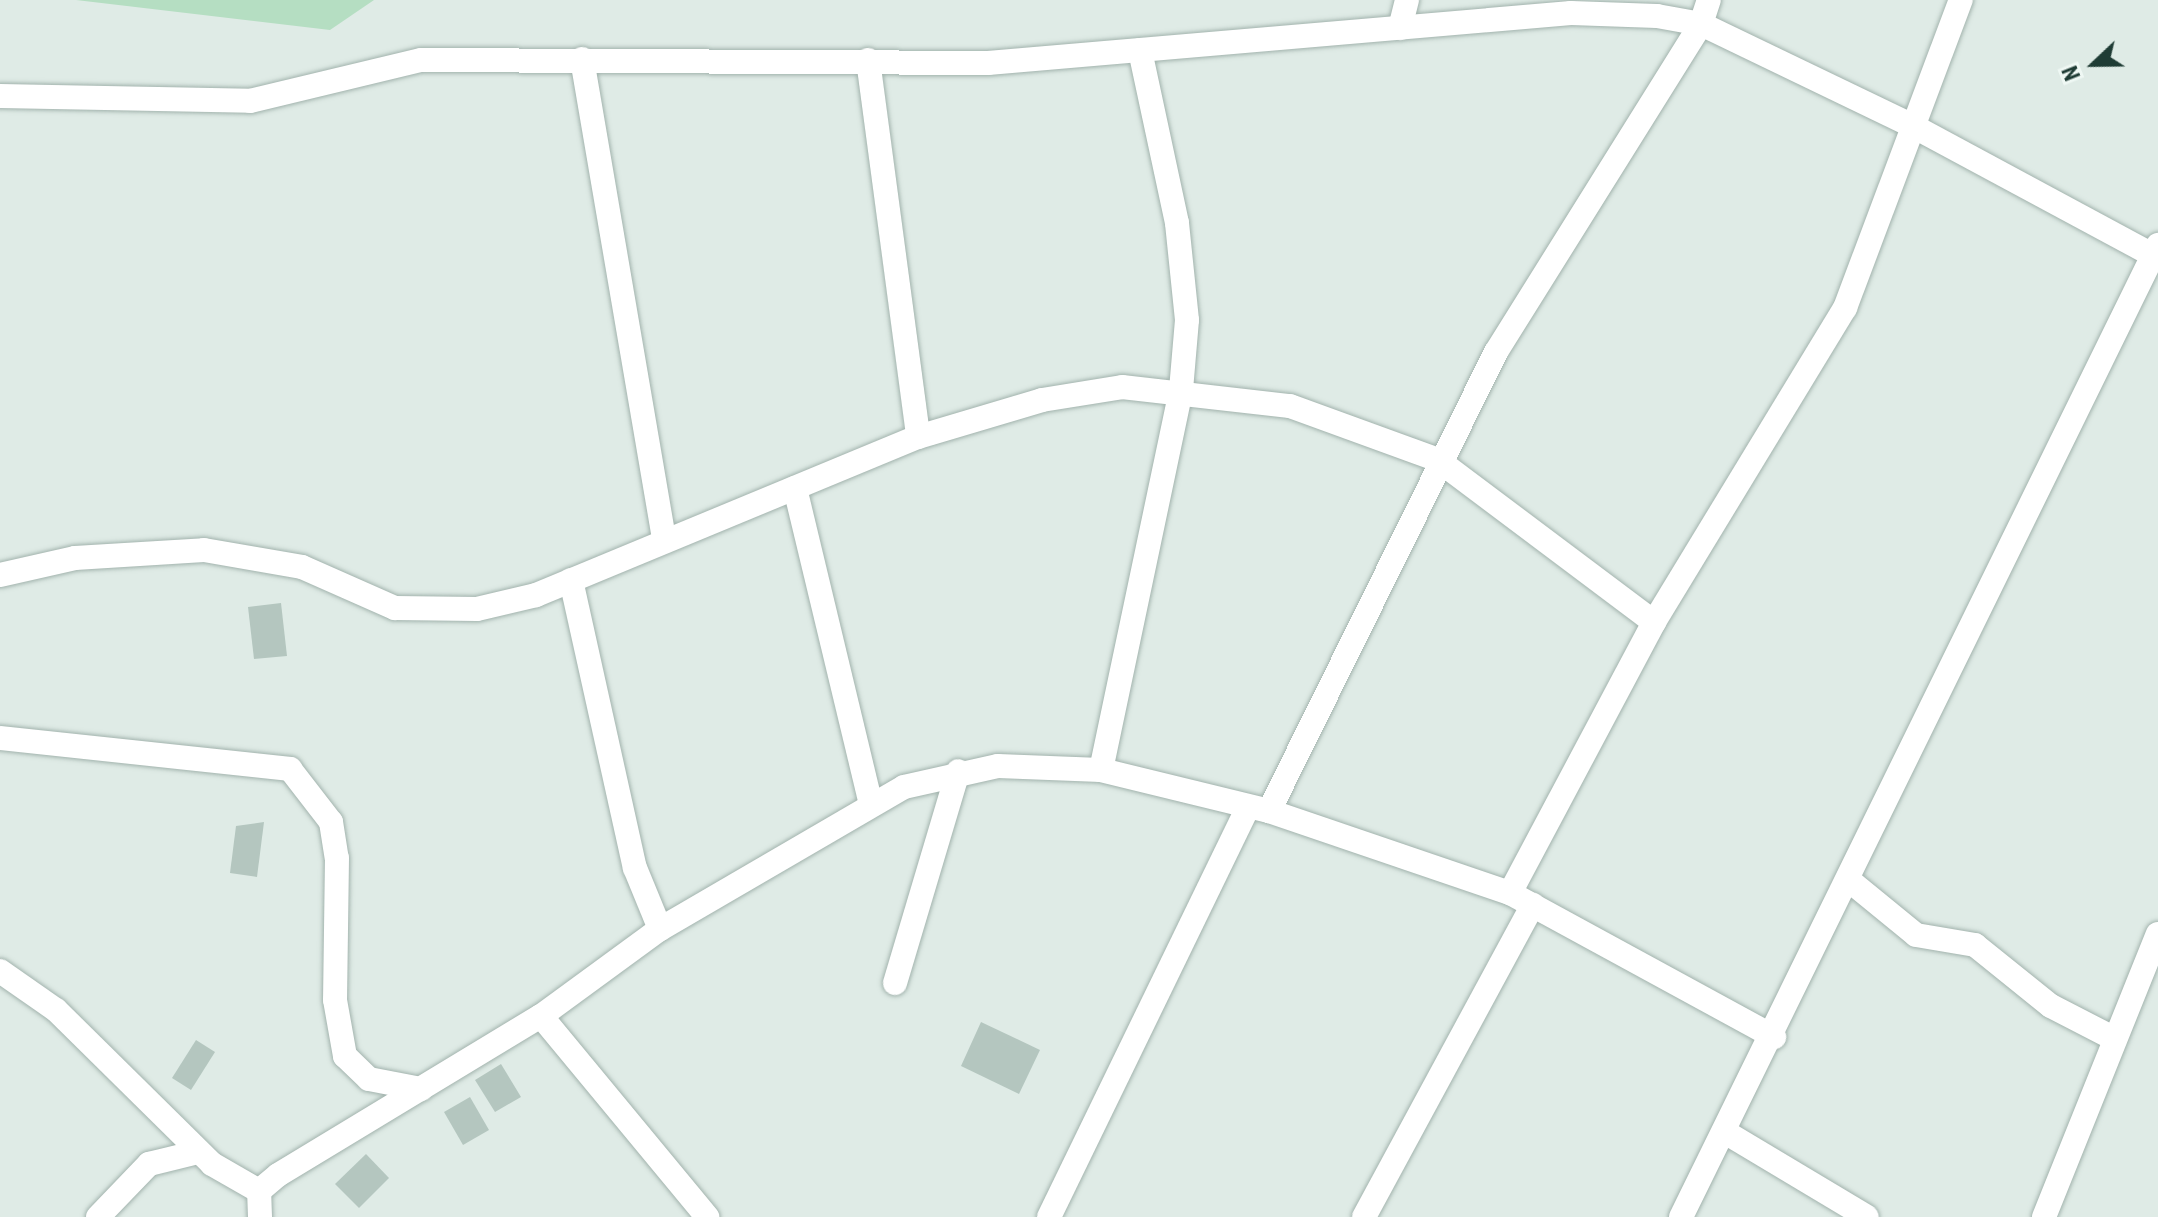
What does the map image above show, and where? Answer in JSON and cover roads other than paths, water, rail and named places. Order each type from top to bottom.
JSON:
[{"type":"street","points":[[1400,28],[1407,0]]},
{"type":"street","points":[[1049,1217],[1438,460],[1583,204],[1701,24],[1709,0]]},
{"type":"street","points":[[1510,893],[1654,622],[1845,308],[1961,0]]},
{"type":"street","points":[[0,96],[250,101],[421,60],[988,63],[1571,13],[1701,24],[1913,126],[2156,253],[1774,1037],[1681,1217]]},
{"type":"street","points":[[1101,770],[1181,390],[1187,320],[1177,223],[1140,50]]},
{"type":"street","points":[[582,59],[664,540]]},
{"type":"street","points":[[868,60],[918,437]]},
{"type":"street","points":[[0,575],[75,558],[204,550],[290,563],[419,613],[477,609],[571,580],[918,437],[1042,400],[1122,387],[1181,390],[1290,406],[1438,460],[1654,622]]},
{"type":"street","points":[[795,488],[871,804]]},
{"type":"street","points":[[571,580],[635,868],[660,929]]},
{"type":"street","points":[[0,738],[290,769],[314,792],[335,846],[335,1000],[345,1056],[369,1079],[421,1089]]},
{"type":"street","points":[[259,1191],[541,1016],[660,929],[871,804],[958,771],[1101,770],[1259,809],[1510,893],[1774,1037]]},
{"type":"street","points":[[895,983],[958,771]]},
{"type":"street","points":[[1850,881],[1916,935],[1975,945],[2051,1006],[2115,1039]]},
{"type":"street","points":[[1364,1217],[1533,905]]},
{"type":"street","points":[[2044,1217],[2158,934]]},
{"type":"street","points":[[0,971],[56,1010],[198,1152],[259,1191]]},
{"type":"street","points":[[541,1016],[707,1217]]},
{"type":"street","points":[[1725,1132],[1867,1217]]},
{"type":"street","points":[[98,1217],[149,1164],[198,1152]]},
{"type":"street","points":[[259,1191],[260,1217]]}]
